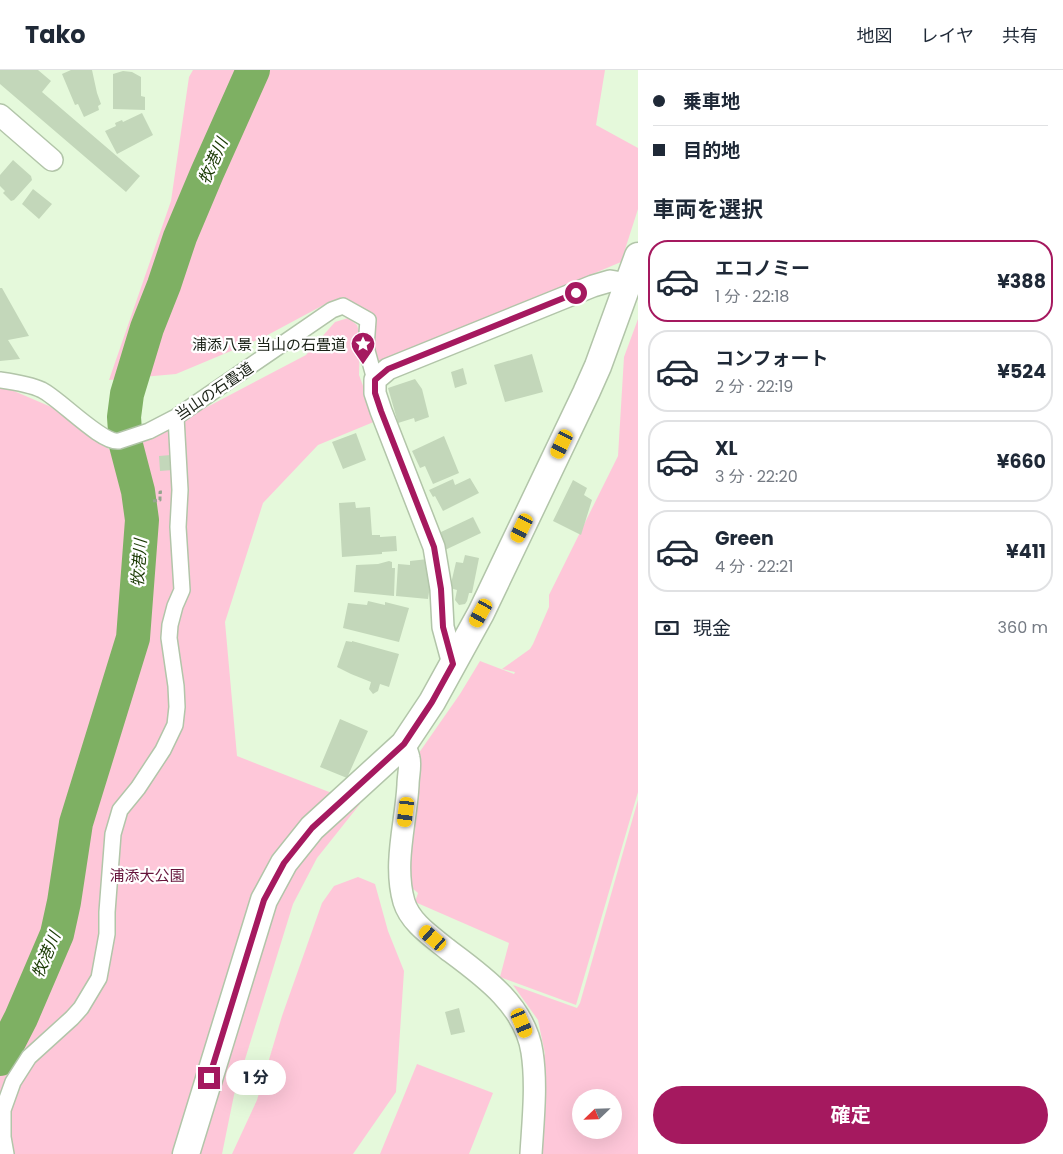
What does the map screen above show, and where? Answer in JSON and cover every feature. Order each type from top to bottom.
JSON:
[{"type":"street","points":[[0,115],[52,160]]},
{"type":"street","points":[[186,1154],[264,900],[284,863],[312,828],[404,744],[432,702],[481,613],[586,393],[598,366],[638,256]]},
{"type":"street","points":[[453,664],[443,627],[441,589],[434,547],[381,411],[375,393],[375,380],[388,369],[593,286],[610,281],[628,284]]},
{"type":"street","name":"当山の石畳道","points":[[0,380],[21,383],[43,391],[97,433],[114,442],[119,442],[176,417],[332,310],[343,306],[368,320],[366,347],[375,380]]},
{"type":"street","points":[[6,1154],[3,1137],[3,1110],[13,1082],[29,1057],[81,1008],[99,978],[107,934],[113,834],[120,810],[138,788],[163,750],[175,724],[177,707],[169,638],[175,606],[182,590],[178,527],[180,490],[176,417]]},
{"type":"street","points":[[404,744],[409,759],[408,796],[400,860],[405,903],[421,927],[473,968],[498,991],[522,1023],[532,1050],[534,1082],[531,1154]]},
{"type":"path","points":[[153,500],[160,500],[160,492]]},
{"type":"green space","points":[[193,70],[605,70],[596,125],[638,148],[638,209],[621,262],[375,366],[371,337],[372,315],[343,297],[331,301],[262,338],[176,374],[109,380],[171,201],[189,77]]},
{"type":"green space","name":"浦添大公園","points":[[348,318],[357,325],[360,335],[359,375],[376,421],[318,445],[263,503],[225,622],[237,756],[360,804],[317,858],[293,904],[234,1095],[222,1154],[0,1154],[0,385],[63,412],[116,455],[306,355],[335,322]]},
{"type":"green space","points":[[638,319],[638,792],[576,1005],[500,977],[509,943],[415,902],[418,893],[411,887],[405,865],[414,760],[460,694],[480,661],[514,674],[515,672],[502,669],[530,649],[533,644],[549,607],[549,595],[618,456],[624,357]]},
{"type":"green space","points":[[638,800],[638,1154],[542,1154],[543,1057],[545,1054],[538,1020],[513,985],[577,1008]]},
{"type":"green space","points":[[358,877],[375,884],[388,931],[404,971],[396,1092],[353,1154],[232,1154],[257,1100],[282,1016],[322,903],[334,886]]},
{"type":"green space","points":[[417,1064],[493,1093],[469,1154],[380,1154]]},
{"type":"building","points":[[0,70],[38,70],[51,81],[42,92],[140,176],[126,192],[0,84]]},
{"type":"building","points":[[71,70],[92,70],[101,104],[98,106],[99,110],[84,117],[78,104],[75,105],[62,74]]},
{"type":"building","points":[[123,71],[132,72],[141,77],[141,96],[145,97],[145,110],[113,109],[113,74]]},
{"type":"building","points":[[142,113],[153,135],[117,154],[105,131],[116,126],[115,123],[122,120],[123,122]]},
{"type":"building","points":[[13,160],[31,176],[32,180],[11,201],[3,193],[5,191],[0,186],[0,175]]},
{"type":"building","points":[[33,189],[52,204],[39,219],[22,204]]},
{"type":"building","points":[[0,288],[2,288],[29,336],[8,340],[20,359],[0,361]]},
{"type":"building","points":[[532,354],[543,392],[505,402],[494,365]]},
{"type":"building","points":[[463,368],[467,384],[455,388],[451,372]]},
{"type":"building","points":[[415,379],[422,389],[429,417],[415,422],[414,418],[398,423],[388,388]]},
{"type":"building","points":[[356,433],[366,460],[343,469],[332,442]]},
{"type":"building","points":[[444,436],[459,473],[433,484],[425,466],[420,468],[412,451]]},
{"type":"building","points":[[171,455],[173,470],[160,471],[159,456]]},
{"type":"building","points":[[470,478],[479,493],[443,511],[435,496],[433,497],[429,490],[453,479],[455,485]]},
{"type":"building","points":[[573,480],[587,488],[584,495],[592,500],[581,535],[553,521]]},
{"type":"building","points":[[355,502],[356,508],[370,507],[372,535],[380,535],[380,537],[396,536],[397,551],[342,557],[339,503]]},
{"type":"building","points":[[473,517],[481,533],[445,550],[441,532]]},
{"type":"building","points":[[465,555],[479,558],[472,593],[469,593],[465,604],[459,605],[455,600],[457,590],[450,588],[456,562],[463,563]]},
{"type":"building","points":[[428,559],[431,579],[428,599],[396,596],[398,564],[410,565],[410,561]]},
{"type":"building","points":[[392,562],[392,568],[395,568],[394,596],[354,592],[356,565],[378,564]]},
{"type":"building","points":[[368,601],[385,605],[385,602],[409,608],[399,642],[343,628],[348,603],[367,605]]},
{"type":"building","points":[[346,641],[399,654],[389,687],[380,684],[378,691],[373,694],[369,689],[371,682],[337,667]]},
{"type":"building","points":[[340,719],[368,731],[347,778],[320,767]]},
{"type":"building","points":[[459,1008],[465,1032],[451,1035],[445,1012]]},
{"type":"waterway","name":"牧港川","points":[[0,1059],[21,1018],[57,934],[64,902],[76,823],[133,638],[142,520],[138,491],[126,445],[124,417],[127,394],[147,328],[180,237],[253,70]]},
{"type":"place","name":"浦添八景 当山の石畳道","points":[[363,365]]},
{"type":"route","points":[[209,1078],[264,900],[284,863],[312,828],[404,744],[432,702],[453,664],[443,627],[441,589],[434,547],[381,411],[375,393],[375,380],[388,369],[576,293]]}]
